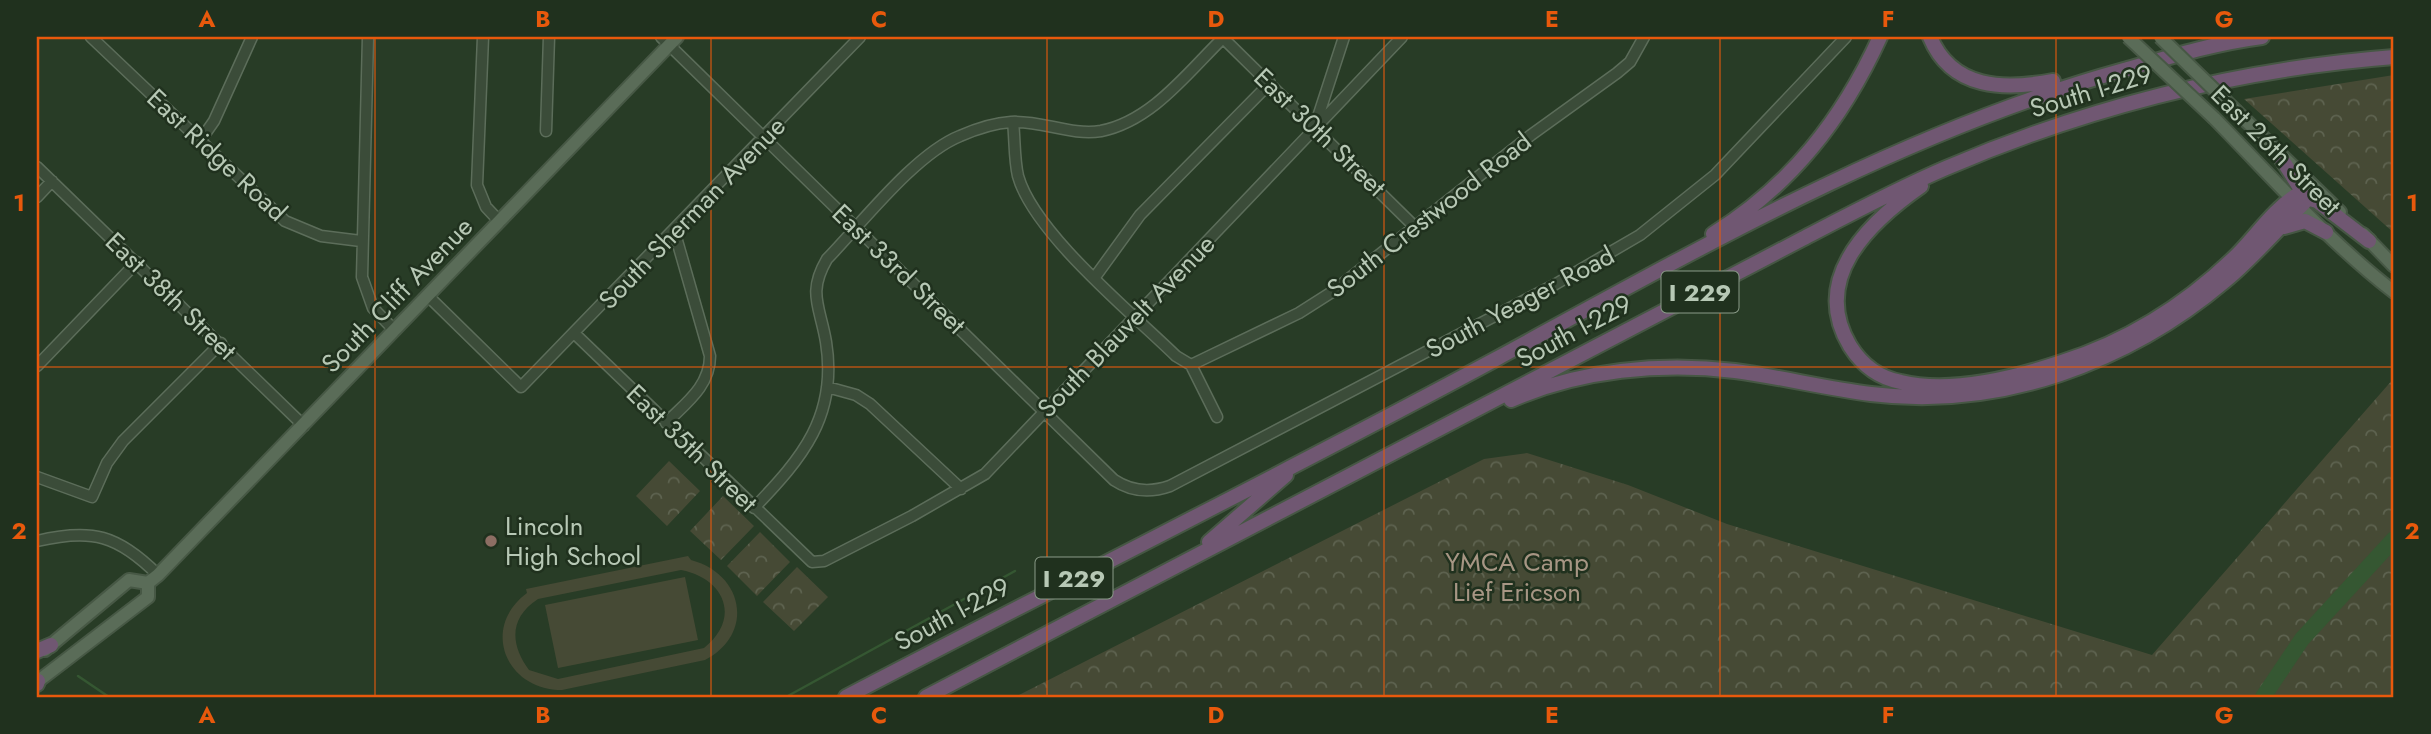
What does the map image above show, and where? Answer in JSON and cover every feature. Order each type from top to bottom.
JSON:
[{"type":"highway","points":[[1649,274],[1718,231],[1795,167],[1846,104],[1880,37]]},
{"type":"highway","points":[[1930,37],[1939,52],[1962,74],[2006,89],[2123,70]]},
{"type":"highway","name":"South I-229","points":[[846,697],[1303,460],[1649,274],[1937,134],[2050,90],[2225,43],[2262,37]]},
{"type":"highway","name":"South I-229","points":[[926,697],[1894,192],[1984,152],[2095,113],[2190,88],[2274,71],[2394,57]]},
{"type":"highway","points":[[2276,150],[2298,200]]},
{"type":"highway","points":[[1984,152],[1924,184],[1896,205],[1862,239],[1843,267],[1836,306],[1842,331],[1862,361],[1889,379],[1931,385],[2010,377],[2063,362],[2112,342],[2161,316],[2201,288],[2298,200],[2317,201],[2370,241]]},
{"type":"highway","points":[[1420,440],[1541,389],[1589,377],[1645,369],[1735,371],[1893,396],[1954,395],[2024,385],[2101,360],[2172,322],[2227,280],[2274,233],[2298,200]]},
{"type":"highway","points":[[2274,233],[2288,225],[2305,221],[2326,232]]},
{"type":"highway","points":[[1193,557],[1303,460]]},
{"type":"highway","points":[[37,651],[51,645]]},
{"type":"main road","name":"East 26th Street","points":[[2128,37],[2298,200],[2363,268],[2394,292]]},
{"type":"main road","name":"East 26th Street","points":[[2160,37],[2394,266]]},
{"type":"main road","name":"South Cliff Avenue","points":[[37,682],[148,597],[153,579],[395,331],[669,39]]},
{"type":"main road","points":[[37,656],[129,580],[153,579]]},
{"type":"street","name":"East Ridge Road","points":[[91,37],[285,221],[321,236],[361,241]]},
{"type":"street","points":[[200,141],[214,121],[252,37]]},
{"type":"street","points":[[368,37],[361,241],[365,291],[373,308],[395,331]]},
{"type":"street","points":[[484,37],[477,185],[486,207],[499,222]]},
{"type":"street","points":[[546,131],[549,37]]},
{"type":"street","name":"South Sherman Avenue","points":[[428,296],[521,387],[766,138],[860,37]]},
{"type":"street","points":[[1315,125],[1344,37]]},
{"type":"street","name":"South Blauvelt Avenue","points":[[811,562],[835,555],[985,474],[1315,125],[1402,37]]},
{"type":"street","name":"South Crestwood Road","points":[[1191,365],[1315,304],[1531,135],[1617,73],[1630,62],[1644,37]]},
{"type":"street","name":"South Yeager Road","points":[[1142,491],[1170,486],[1619,249],[1681,205],[1716,175],[1846,37]]},
{"type":"street","points":[[754,508],[794,467],[808,447],[827,387],[825,340],[814,296],[816,277],[827,259],[927,155],[957,137],[985,127],[1013,122],[1072,131],[1100,131],[1119,125],[1155,104],[1223,38]]},
{"type":"street","name":"East 30th Street","points":[[1223,38],[1315,125],[1415,227]]},
{"type":"street","name":"East 33rd Street","points":[[669,39],[1114,480],[1142,491]]},
{"type":"street","points":[[1095,276],[1140,215],[1270,83]]},
{"type":"street","points":[[1013,122],[1018,174],[1028,199],[1051,232],[1176,356],[1191,365],[1217,417]]},
{"type":"street","name":"East 38th Street","points":[[37,167],[304,426]]},
{"type":"street","points":[[37,197],[52,181]]},
{"type":"street","points":[[666,423],[701,387],[710,367],[710,356],[674,230]]},
{"type":"street","points":[[37,366],[137,262]]},
{"type":"street","name":"East 35th Street","points":[[574,333],[811,562]]},
{"type":"street","points":[[37,477],[92,497],[107,463],[123,441],[221,343]]},
{"type":"street","points":[[827,387],[856,395],[870,404],[961,489]]},
{"type":"street","points":[[37,541],[68,534],[108,538],[134,551],[153,579]]},
{"type":"green space","points":[[2394,75],[2394,233],[2244,99]]},
{"type":"green space","name":"YMCA Camp Lief Ericson","points":[[2394,378],[2394,697],[1015,697],[1484,459],[1527,453],[1628,485],[1727,524],[2152,655]]},
{"type":"green space","points":[[669,461],[700,491],[667,526],[636,496]]},
{"type":"green space","points":[[723,496],[754,526],[721,560],[690,531]]},
{"type":"green space","points":[[760,532],[790,562],[757,596],[727,566]]},
{"type":"green space","points":[[688,556],[723,578],[732,591],[737,606],[737,621],[721,649],[705,660],[562,690],[542,687],[526,680],[514,669],[506,655],[503,639],[505,623],[513,607],[527,593],[526,589]],"holes":[[[681,570],[696,574],[717,590],[725,612],[716,636],[704,648],[558,679],[529,670],[518,651],[517,623],[522,614],[538,599]]]},
{"type":"green space","points":[[797,567],[828,597],[794,631],[763,602]]},
{"type":"green space","points":[[685,577],[698,640],[558,668],[545,605]]},
{"type":"waterway","points":[[2263,697],[2302,639],[2394,539]]},
{"type":"waterway","points":[[786,697],[1015,571]]},
{"type":"waterway","points":[[78,676],[109,697]]},
{"type":"place","name":"Lincoln High School","points":[[491,541]]}]
